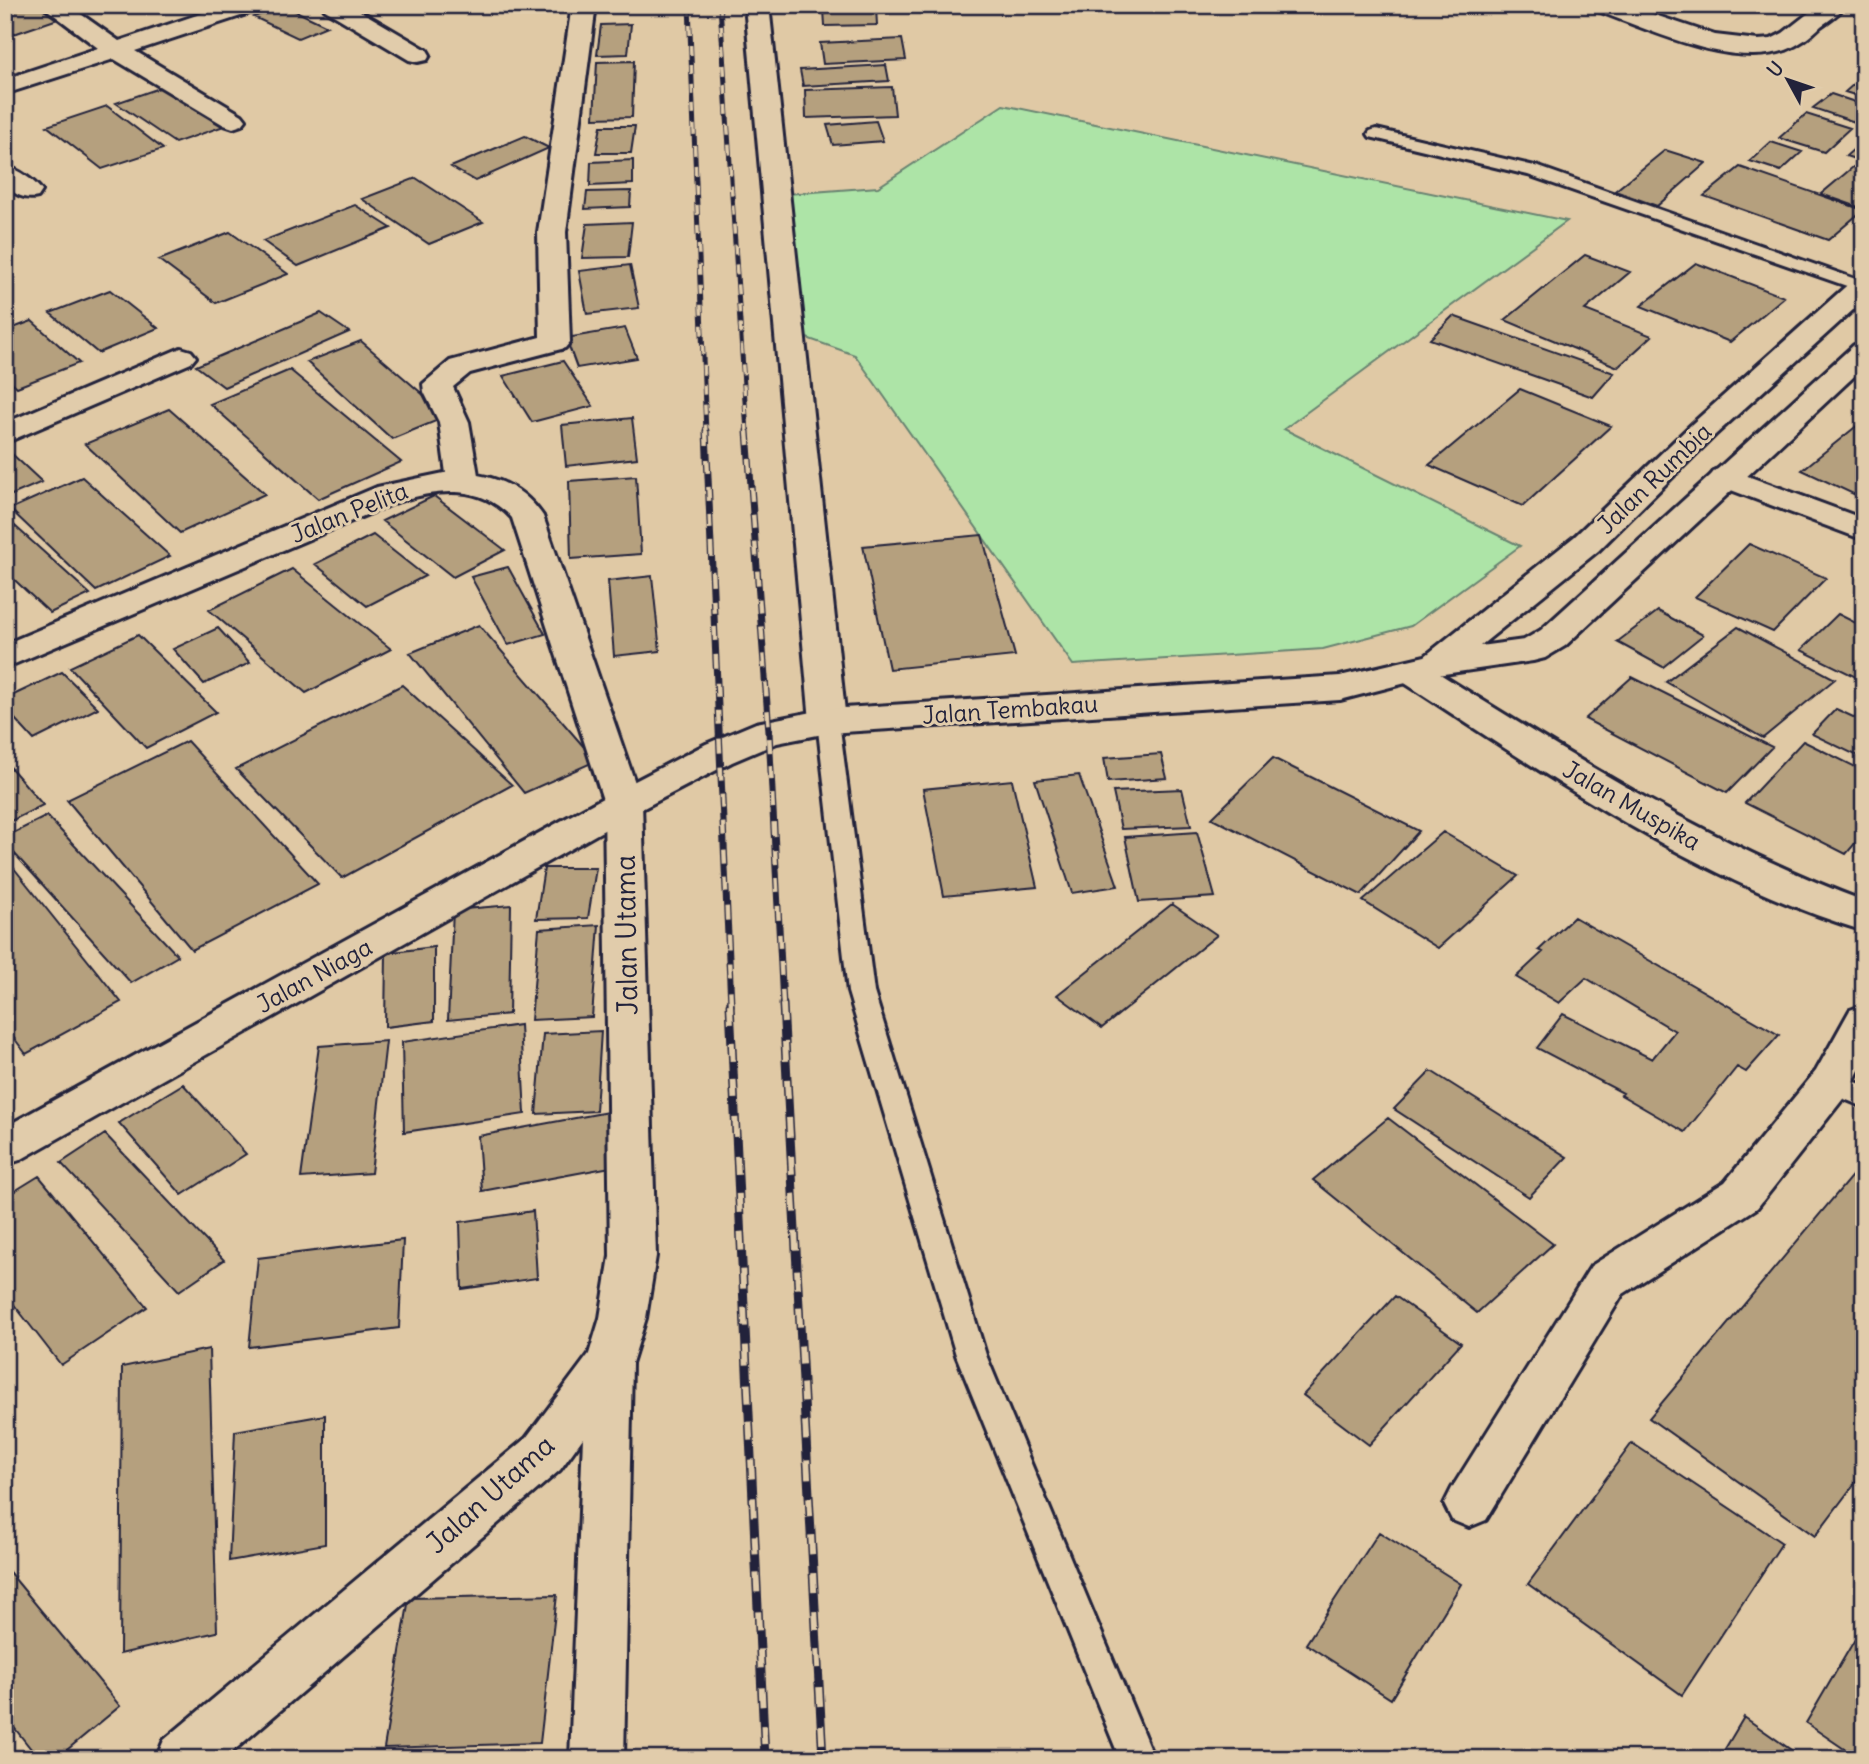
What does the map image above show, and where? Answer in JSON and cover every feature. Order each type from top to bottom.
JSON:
[{"type":"main road","points":[[52,5],[116,50],[233,120]]},
{"type":"main road","points":[[5,88],[251,5]]},
{"type":"main road","points":[[333,5],[418,55]]},
{"type":"main road","points":[[463,481],[454,422],[439,393],[439,384],[460,367],[555,342],[552,232],[584,5]]},
{"type":"main road","points":[[757,5],[828,721]]},
{"type":"main road","points":[[1603,5],[1697,37],[1746,47],[1776,45],[1785,41],[1834,5]]},
{"type":"main road","points":[[5,174],[29,191]]},
{"type":"main road","name":"Jalan Rumbia","points":[[1424,668],[1586,544],[1704,429],[1863,286]]},
{"type":"main road","name":"Jalan Rumbia","points":[[1424,668],[1533,650],[1553,638],[1864,351]]},
{"type":"main road","points":[[5,434],[181,357]]},
{"type":"main road","points":[[1726,477],[1864,530]]},
{"type":"main road","name":"Jalan Pelita","points":[[5,657],[388,494],[429,483],[463,481],[504,492],[517,502],[527,516],[623,803]]},
{"type":"main road","name":"Jalan Tembakau","points":[[623,803],[719,753],[769,732],[828,721],[1340,688],[1424,668]]},
{"type":"main road","name":"Jalan Muspika","points":[[1424,668],[1590,783],[1693,841],[1765,877],[1864,917]]},
{"type":"main road","name":"Jalan Niaga","points":[[5,1148],[623,803]]},
{"type":"main road","name":"Jalan Utama","points":[[183,1759],[543,1454],[609,1363],[623,1318],[633,1256],[623,803]]},
{"type":"main road","points":[[1469,1504],[1607,1280],[1741,1195],[1847,1089],[1864,1021]]},
{"type":"main road","points":[[597,1759],[609,1363]]},
{"type":"lane","points":[[1376,134],[1534,172],[1863,286]]},
{"type":"lane","points":[[828,721],[861,992],[971,1354],[1137,1759]]},
{"type":"green space","points":[[1003,105],[1567,221],[1284,429],[1520,546],[1411,626],[1323,649],[1073,665],[855,355],[804,337],[787,194],[878,187]]},
{"type":"building","points":[[5,5],[36,5],[58,19],[5,37]]},
{"type":"building","points":[[283,5],[327,26],[298,38],[254,17]]},
{"type":"building","points":[[876,8],[877,25],[825,26],[824,9]]},
{"type":"building","points":[[631,24],[628,54],[597,55],[601,25]]},
{"type":"building","points":[[902,39],[906,60],[823,64],[820,43]]},
{"type":"building","points":[[634,61],[632,117],[594,118],[597,62]]},
{"type":"building","points":[[886,65],[889,81],[803,86],[800,70]]},
{"type":"building","points":[[1864,75],[1864,98],[1845,92]]},
{"type":"building","points":[[168,85],[227,125],[175,143],[116,103]]},
{"type":"building","points":[[892,87],[895,115],[806,118],[805,90]]},
{"type":"building","points":[[1831,94],[1864,105],[1864,125],[1813,108]]},
{"type":"building","points":[[107,106],[163,149],[102,169],[47,126]]},
{"type":"building","points":[[1806,114],[1850,128],[1824,152],[1779,138]]},
{"type":"building","points":[[876,121],[883,141],[833,145],[827,125]]},
{"type":"building","points":[[601,126],[635,126],[631,153],[596,153]]},
{"type":"building","points":[[525,136],[549,148],[475,181],[451,167]]},
{"type":"building","points":[[1864,140],[1864,162],[1846,156]]},
{"type":"building","points":[[1771,142],[1802,152],[1781,171],[1750,161]]},
{"type":"building","points":[[1665,150],[1706,163],[1657,206],[1615,191]]},
{"type":"building","points":[[633,160],[633,184],[590,186],[591,162]]},
{"type":"building","points":[[1740,167],[1863,210],[1828,240],[1704,196]]},
{"type":"building","points":[[1853,167],[1864,170],[1864,209],[1821,194]]},
{"type":"building","points":[[416,178],[483,222],[429,244],[362,199]]},
{"type":"building","points":[[631,191],[630,207],[585,209],[587,192]]},
{"type":"building","points":[[355,205],[391,228],[298,266],[263,241]]},
{"type":"building","points":[[632,222],[628,257],[582,258],[587,224]]},
{"type":"building","points":[[230,232],[288,274],[216,303],[159,260]]},
{"type":"building","points":[[1585,255],[1630,272],[1585,310],[1652,336],[1618,367],[1505,320]]},
{"type":"building","points":[[1696,263],[1784,297],[1730,342],[1641,306]]},
{"type":"building","points":[[630,265],[639,308],[587,314],[579,271]]},
{"type":"building","points":[[110,290],[158,328],[98,353],[50,313]]},
{"type":"building","points":[[321,313],[349,332],[224,387],[196,366]]},
{"type":"building","points":[[1453,316],[1614,373],[1593,397],[1430,339]]},
{"type":"building","points":[[32,321],[79,363],[17,387],[5,376],[5,331]]},
{"type":"building","points":[[625,328],[637,358],[577,368],[566,338]]},
{"type":"building","points":[[361,341],[448,416],[392,439],[307,362]]},
{"type":"building","points":[[563,361],[593,406],[532,422],[503,376]]},
{"type":"building","points":[[290,370],[401,462],[318,499],[210,404]]},
{"type":"building","points":[[1520,389],[1611,426],[1523,506],[1429,465]]},
{"type":"building","points":[[169,409],[265,494],[180,533],[85,444]]},
{"type":"building","points":[[632,418],[637,458],[566,466],[562,425]]},
{"type":"building","points":[[1864,420],[1864,499],[1802,470]]},
{"type":"building","points":[[11,453],[42,482],[5,498],[5,455]]},
{"type":"building","points":[[636,476],[641,554],[571,559],[569,481]]},
{"type":"building","points":[[82,477],[170,556],[96,591],[10,509]]},
{"type":"building","points":[[434,496],[505,550],[453,577],[382,521]]},
{"type":"building","points":[[5,517],[90,594],[50,613],[5,571]]},
{"type":"building","points":[[373,535],[425,576],[367,606],[315,564]]},
{"type":"building","points":[[982,535],[1015,656],[889,669],[863,546]]},
{"type":"building","points":[[1749,544],[1826,578],[1773,632],[1695,597]]},
{"type":"building","points":[[508,567],[545,634],[508,645],[471,577]]},
{"type":"building","points":[[292,569],[391,649],[306,693],[209,610]]},
{"type":"building","points":[[652,576],[660,651],[614,656],[608,581]]},
{"type":"building","points":[[1658,611],[1703,635],[1663,667],[1617,642]]},
{"type":"building","points":[[1838,614],[1864,627],[1864,681],[1801,650]]},
{"type":"building","points":[[479,625],[596,761],[524,793],[410,653]]},
{"type":"building","points":[[1738,627],[1835,679],[1763,738],[1666,682]]},
{"type":"building","points":[[218,628],[250,663],[204,684],[173,649]]},
{"type":"building","points":[[138,635],[216,712],[146,748],[70,667]]},
{"type":"building","points":[[62,672],[98,708],[34,740],[5,708],[5,699]]},
{"type":"building","points":[[1632,677],[1772,747],[1727,793],[1585,719]]},
{"type":"building","points":[[402,685],[512,785],[342,878],[236,769]]},
{"type":"building","points":[[1836,709],[1864,722],[1864,759],[1812,734]]},
{"type":"building","points":[[187,741],[318,884],[192,950],[67,800]]},
{"type":"building","points":[[1803,741],[1864,771],[1864,833],[1846,854],[1745,803]]},
{"type":"building","points":[[1161,754],[1167,778],[1108,782],[1104,758]]},
{"type":"building","points":[[1273,758],[1419,831],[1361,895],[1212,818]]},
{"type":"building","points":[[5,761],[43,805],[5,824]]},
{"type":"building","points":[[1079,775],[1118,886],[1072,893],[1035,780]]},
{"type":"building","points":[[1012,780],[1037,887],[944,896],[923,789]]},
{"type":"building","points":[[1182,789],[1191,826],[1121,829],[1113,792]]},
{"type":"building","points":[[47,816],[178,956],[131,983],[5,843],[5,837]]},
{"type":"building","points":[[1197,832],[1215,897],[1139,902],[1125,837]]},
{"type":"building","points":[[1443,832],[1518,876],[1438,948],[1363,901]]},
{"type":"building","points":[[5,857],[121,1002],[26,1054],[5,1026]]},
{"type":"building","points":[[544,868],[596,868],[588,918],[536,919]]},
{"type":"building","points":[[1172,904],[1217,935],[1102,1028],[1057,995]]},
{"type":"building","points":[[511,905],[509,1014],[448,1020],[453,910]]},
{"type":"building","points":[[1574,917],[1779,1035],[1746,1072],[1737,1067],[1685,1132],[1621,1095],[1623,1093],[1537,1048],[1563,1014],[1652,1059],[1675,1031],[1586,978],[1559,1003],[1516,977],[1543,952],[1539,950]]},
{"type":"building","points":[[599,925],[592,1017],[531,1020],[539,929]]},
{"type":"building","points":[[434,947],[434,1021],[385,1027],[386,953]]},
{"type":"building","points":[[520,1025],[525,1114],[404,1132],[402,1042]]},
{"type":"building","points":[[601,1031],[596,1111],[536,1114],[543,1034]]},
{"type":"building","points":[[386,1041],[371,1173],[301,1178],[319,1046]]},
{"type":"building","points":[[1431,1071],[1567,1157],[1529,1197],[1394,1109]]},
{"type":"building","points":[[183,1084],[246,1154],[182,1195],[119,1123]]},
{"type":"building","points":[[608,1112],[616,1166],[482,1191],[478,1136]]},
{"type":"building","points":[[1388,1118],[1553,1244],[1477,1313],[1313,1180]]},
{"type":"building","points":[[105,1134],[224,1260],[179,1291],[61,1163]]},
{"type":"building","points":[[1860,1166],[1864,1169],[1864,1471],[1815,1536],[1649,1418]]},
{"type":"building","points":[[39,1176],[147,1307],[61,1365],[5,1293],[5,1197]]},
{"type":"building","points":[[533,1211],[537,1278],[462,1289],[460,1222]]},
{"type":"building","points":[[403,1240],[399,1328],[249,1347],[258,1258]]},
{"type":"building","points":[[1395,1296],[1461,1343],[1369,1445],[1303,1395]]},
{"type":"building","points":[[209,1349],[217,1632],[120,1654],[122,1367]]},
{"type":"building","points":[[325,1415],[325,1544],[229,1561],[235,1431]]},
{"type":"building","points":[[1632,1443],[1782,1543],[1682,1695],[1528,1584]]},
{"type":"building","points":[[1379,1532],[1461,1584],[1391,1699],[1306,1644]]},
{"type":"building","points":[[5,1567],[120,1706],[56,1759],[39,1759],[5,1716]]},
{"type":"building","points":[[557,1595],[540,1743],[384,1748],[409,1598]]},
{"type":"building","points":[[1858,1634],[1864,1637],[1864,1759],[1859,1759],[1806,1723]]},
{"type":"building","points":[[1744,1717],[1804,1759],[1719,1759]]},
{"type":"railway","points":[[689,5],[706,433]]},
{"type":"railway","points":[[720,5],[747,433]]},
{"type":"railway","points":[[706,431],[731,1005]]},
{"type":"railway","points":[[747,431],[769,732],[783,1005]]},
{"type":"railway","points":[[730,1004],[765,1759]]},
{"type":"railway","points":[[783,1004],[823,1759]]}]
